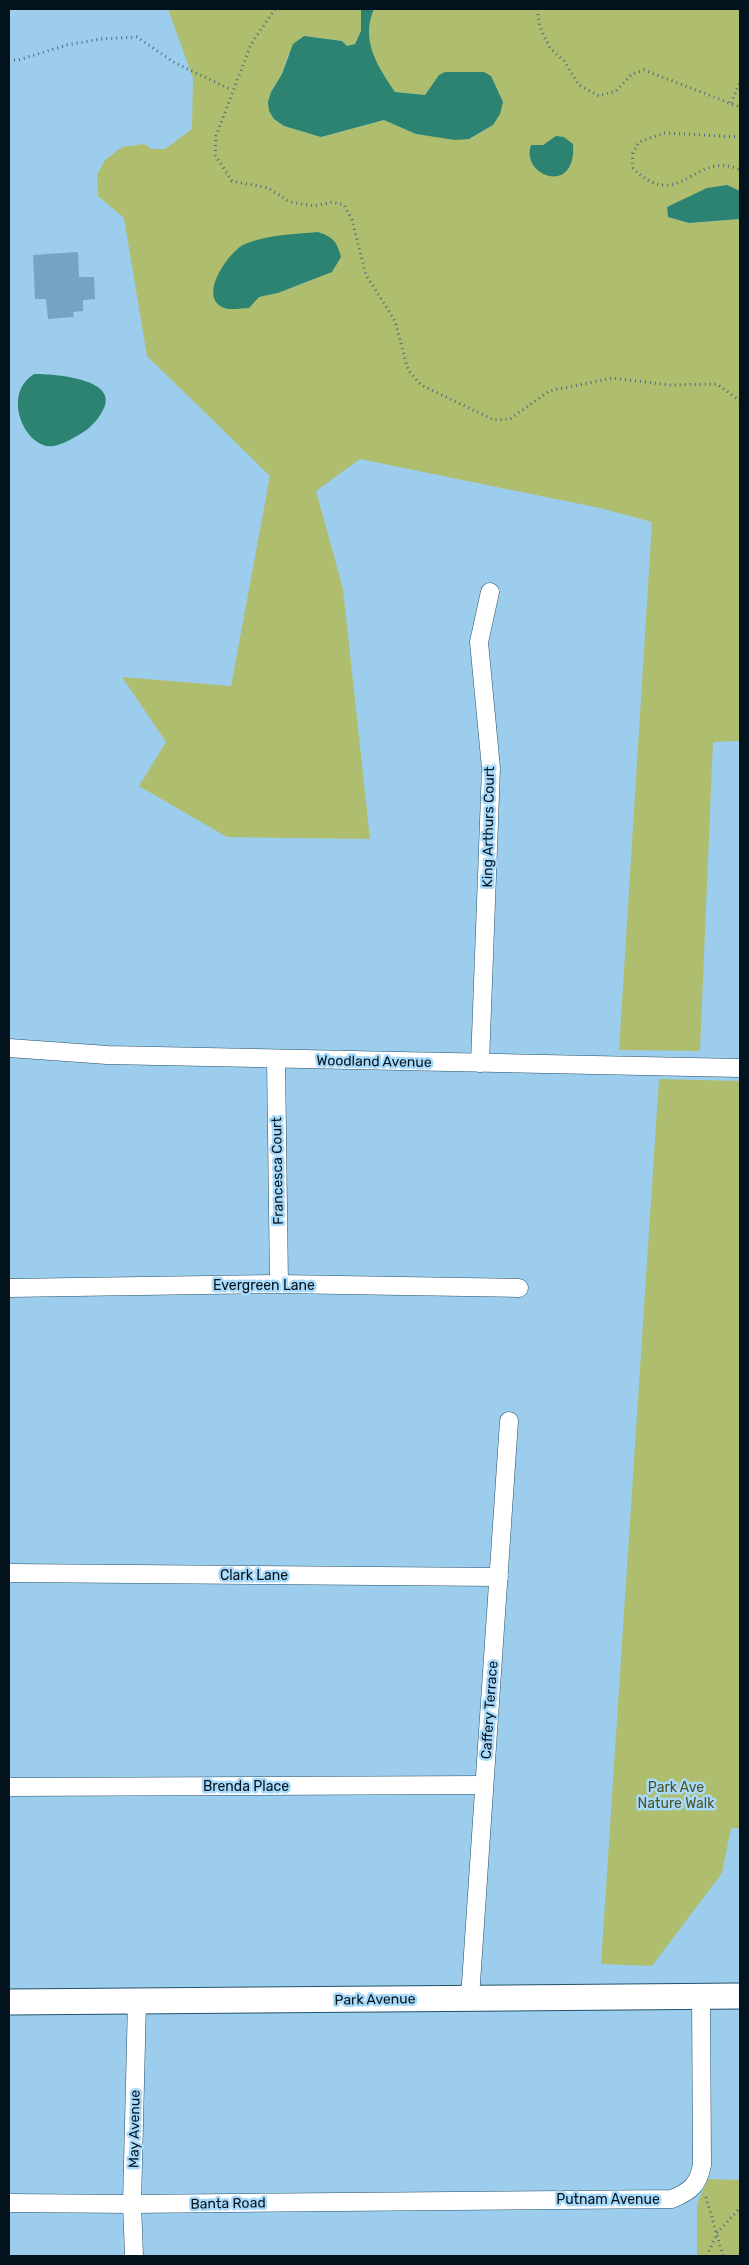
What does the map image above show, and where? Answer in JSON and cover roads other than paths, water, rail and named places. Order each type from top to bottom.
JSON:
[{"type":"main road","name":"Park Avenue","points":[[9,2002],[740,1996]]},
{"type":"street","name":"King Arthurs Court","points":[[480,1063],[491,768],[479,642],[490,592]]},
{"type":"street","name":"Woodland Avenue","points":[[9,1048],[107,1056],[740,1068]]},
{"type":"street","name":"Francesca Court","points":[[276,1059],[279,1284]]},
{"type":"street","name":"Evergreen Lane","points":[[9,1288],[279,1284],[519,1288]]},
{"type":"street","name":"Caffery Terrace","points":[[470,1998],[483,1785],[500,1577],[509,1421]]},
{"type":"street","name":"Clark Lane","points":[[9,1573],[500,1577]]},
{"type":"street","name":"Brenda Place","points":[[9,1787],[483,1785]]},
{"type":"street","name":"Putnam Avenue","points":[[448,2200],[672,2199],[689,2192],[700,2176],[702,2165],[701,1997]]},
{"type":"street","name":"May Avenue","points":[[134,2256],[132,2204],[137,2002]]},
{"type":"street","name":"Banta Road","points":[[9,2203],[132,2204],[448,2200]]},
{"type":"park label","name":"Park Ave Nature Walk","points":[[676,1795]]}]
